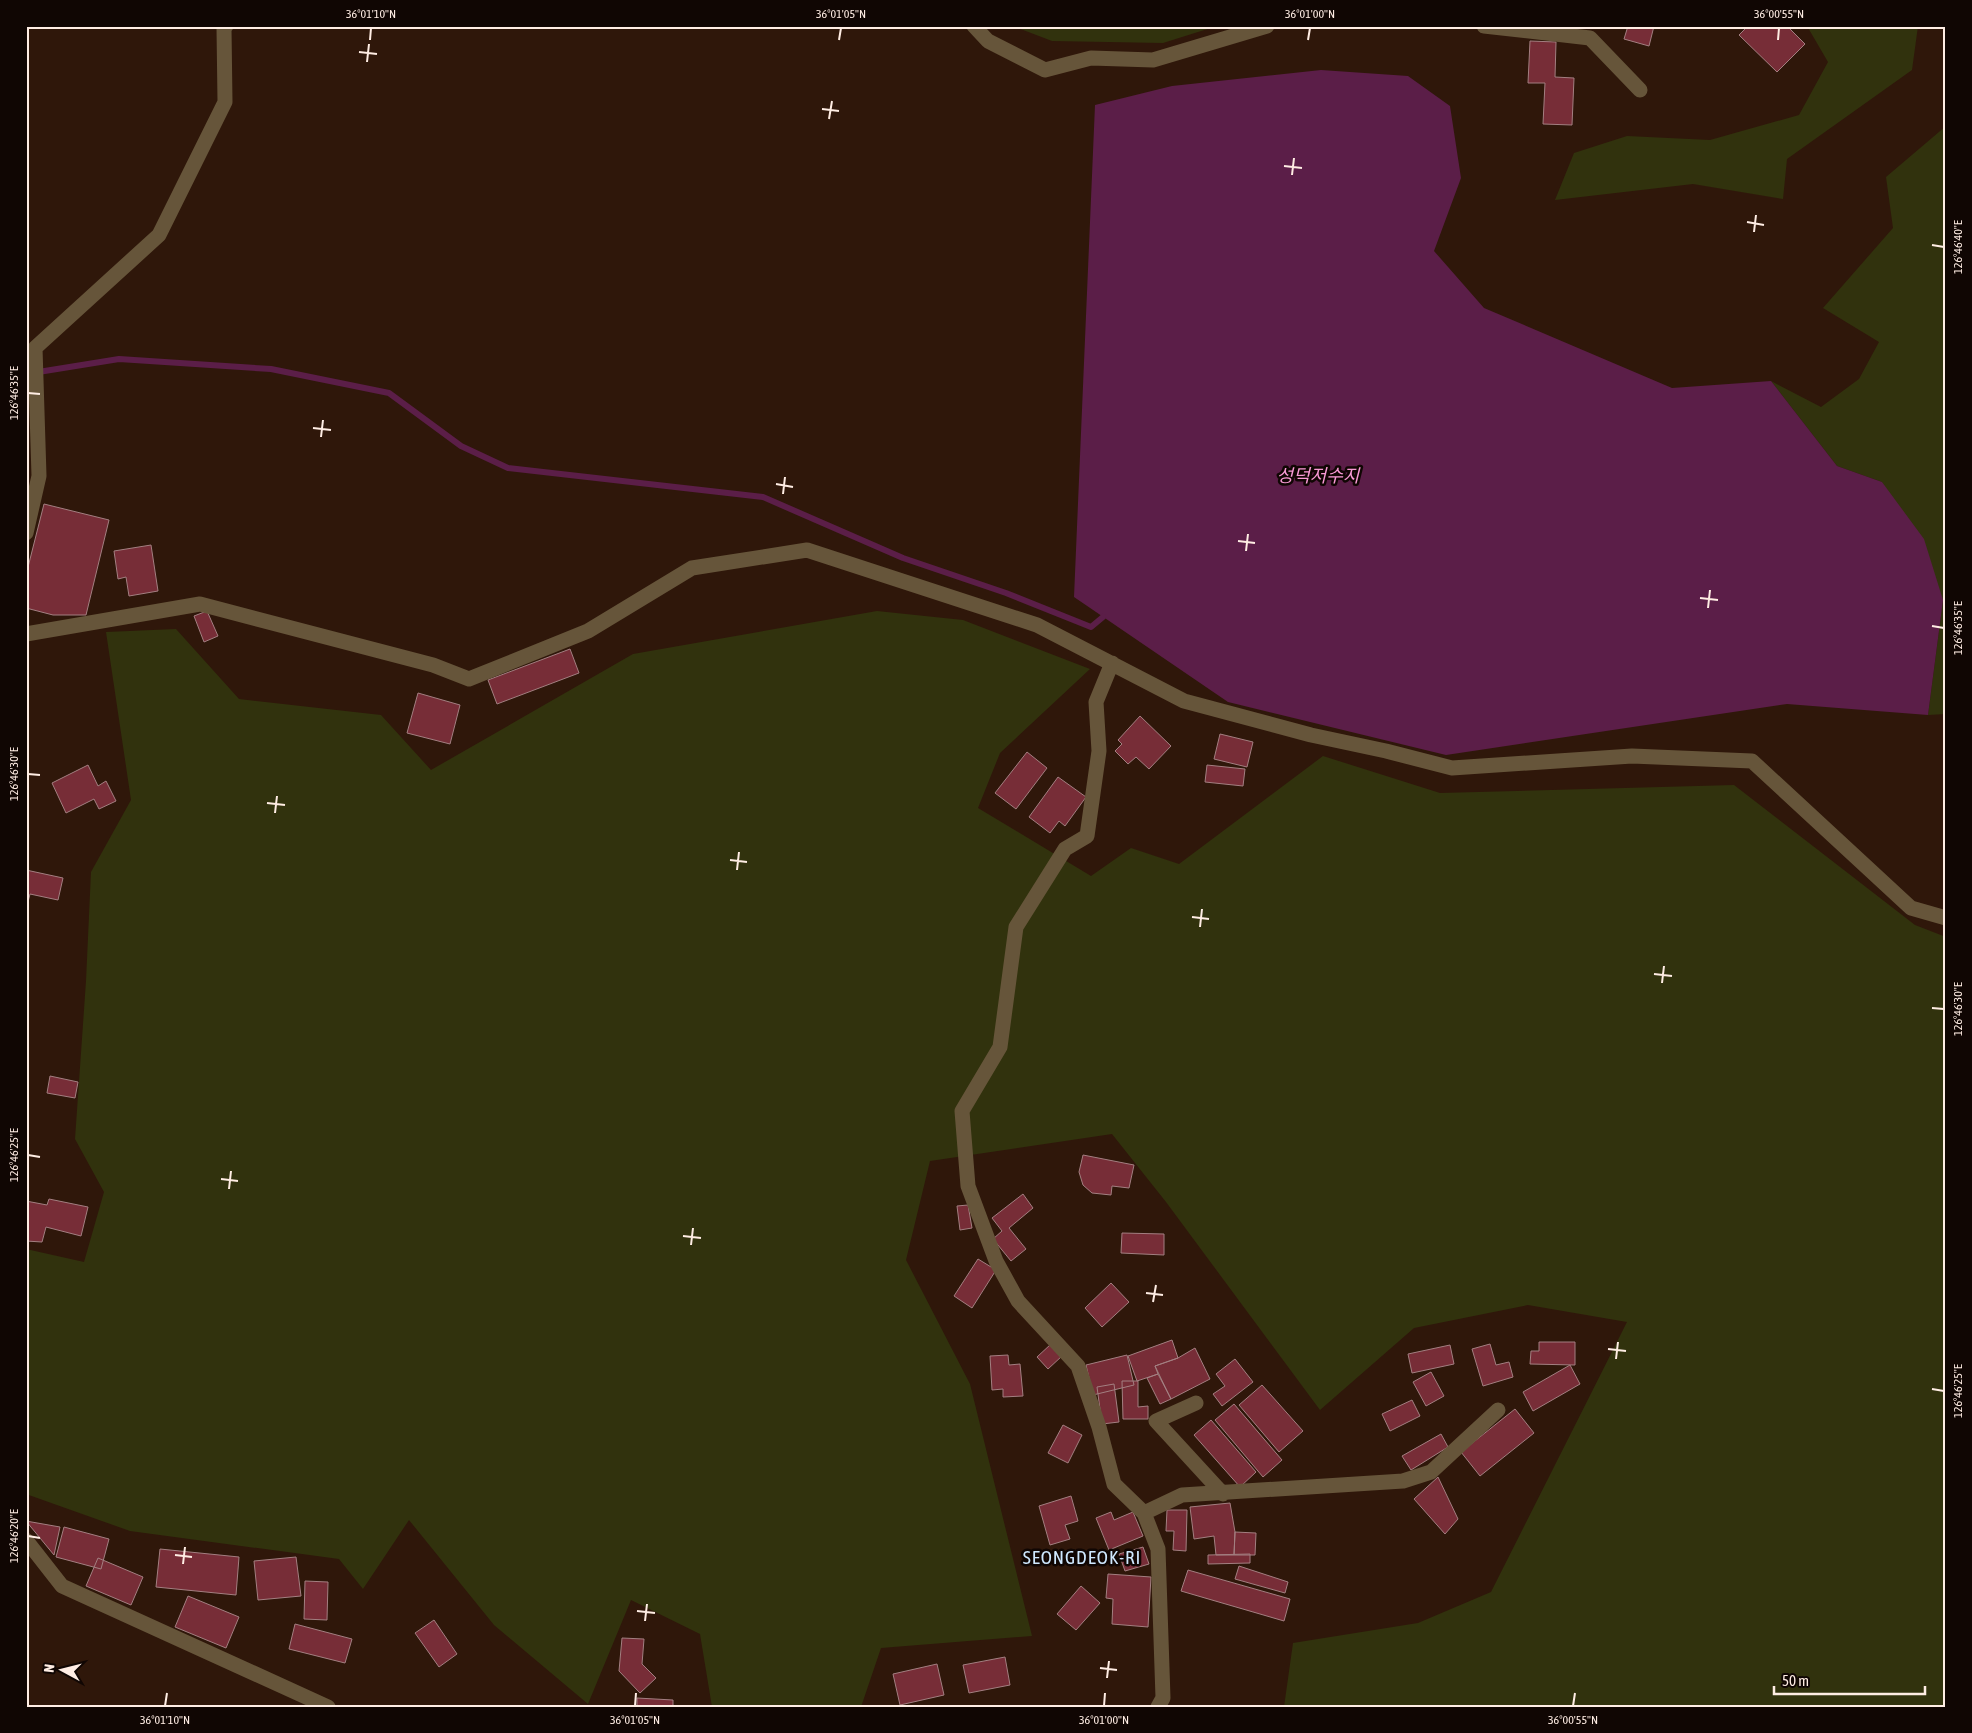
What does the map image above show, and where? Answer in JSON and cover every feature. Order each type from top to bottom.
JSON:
[{"type":"street","points":[[26,533],[39,476],[35,348],[159,235],[225,102],[224,28],[226,26]]},
{"type":"street","points":[[974,26],[988,41],[1045,70],[1092,58],[1153,60],[1267,26]]},
{"type":"street","points":[[1484,26],[1590,38],[1640,90]]},
{"type":"street","points":[[26,634],[200,604],[433,665],[468,679],[588,631],[692,568],[807,550],[1037,625],[1184,701],[1312,735],[1452,768],[1632,756],[1752,761],[1911,908],[1946,918]]},
{"type":"street","points":[[1112,663],[1096,702],[1099,751],[1087,836],[1065,849],[1016,927],[1000,1047],[962,1111],[968,1186],[996,1261],[1018,1301],[1078,1366],[1099,1427],[1114,1484],[1144,1513],[1158,1548],[1162,1698],[1158,1707]]},
{"type":"street","points":[[1196,1403],[1156,1421],[1223,1494]]},
{"type":"street","points":[[1144,1513],[1182,1495],[1223,1494],[1303,1486],[1403,1481],[1431,1472],[1498,1410]]},
{"type":"street","points":[[26,1540],[62,1586],[328,1707]]},
{"type":"shaded area","points":[[1013,26],[1217,26],[1163,43],[1052,41]]},
{"type":"shaded area","points":[[1807,26],[1918,26],[1912,70],[1787,159],[1783,199],[1693,184],[1555,200],[1574,153],[1627,136],[1710,140],[1799,115],[1828,62]]},
{"type":"shaded area","points":[[1946,126],[1946,714],[1928,715],[1943,600],[1882,482],[1837,466],[1771,381],[1821,407],[1859,379],[1879,342],[1823,308],[1893,228],[1886,177]]},
{"type":"shaded area","points":[[877,611],[963,620],[1090,669],[1000,753],[978,808],[1091,876],[1131,848],[1179,864],[1323,756],[1440,793],[1734,785],[1915,925],[1946,937],[1946,1707],[1284,1707],[1293,1643],[1418,1623],[1491,1592],[1627,1322],[1528,1305],[1414,1328],[1320,1410],[1166,1202],[1112,1134],[930,1161],[906,1260],[970,1384],[1032,1636],[881,1648],[861,1707],[712,1707],[700,1634],[631,1600],[588,1704],[494,1625],[409,1520],[363,1589],[339,1559],[130,1531],[26,1494],[26,1249],[84,1262],[104,1192],[75,1139],[86,981],[91,872],[131,800],[106,632],[176,629],[239,699],[381,715],[431,770],[633,654]]},
{"type":"water","name":"성덕저수지","points":[[1321,70],[1408,76],[1450,106],[1461,178],[1434,251],[1484,308],[1672,388],[1771,381],[1837,466],[1882,482],[1924,539],[1943,600],[1928,715],[1787,704],[1446,755],[1228,702],[1074,597],[1095,105],[1172,86]]},
{"type":"building","points":[[1628,26],[1654,26],[1649,46],[1624,39]]},
{"type":"building","points":[[1748,26],[1787,26],[1805,44],[1777,72],[1739,35]]},
{"type":"building","points":[[1530,41],[1556,42],[1555,77],[1574,78],[1572,125],[1543,124],[1545,83],[1528,83]]},
{"type":"building","points":[[44,504],[109,520],[86,615],[53,615],[26,608],[26,575]]},
{"type":"building","points":[[151,545],[158,591],[129,596],[126,577],[118,579],[114,551]]},
{"type":"building","points":[[207,611],[218,636],[204,642],[194,616]]},
{"type":"building","points":[[570,649],[579,673],[497,704],[488,680]]},
{"type":"building","points":[[418,693],[460,705],[450,744],[407,733]]},
{"type":"building","points":[[1140,716],[1171,746],[1149,769],[1136,757],[1128,764],[1115,751],[1122,744],[1118,740]]},
{"type":"building","points":[[1220,734],[1253,742],[1247,767],[1214,759]]},
{"type":"building","points":[[1027,752],[1047,768],[1016,809],[995,793]]},
{"type":"building","points":[[88,765],[98,786],[106,781],[116,801],[99,809],[94,799],[66,813],[52,783]]},
{"type":"building","points":[[1207,765],[1245,769],[1243,786],[1205,782]]},
{"type":"building","points":[[1058,777],[1086,797],[1065,826],[1059,821],[1050,833],[1029,817]]},
{"type":"building","points":[[26,870],[63,878],[58,900],[30,894],[26,910]]},
{"type":"building","points":[[50,1076],[78,1082],[75,1098],[47,1093]]},
{"type":"building","points":[[1083,1155],[1134,1165],[1129,1188],[1112,1186],[1111,1195],[1092,1193],[1083,1185],[1079,1172]]},
{"type":"building","points":[[1023,1194],[1033,1208],[1009,1228],[1026,1249],[1011,1261],[993,1239],[1002,1231],[992,1218]]},
{"type":"building","points":[[49,1199],[88,1207],[81,1236],[46,1227],[42,1242],[26,1241],[26,1201],[47,1205]]},
{"type":"building","points":[[968,1205],[972,1228],[960,1230],[957,1206]]},
{"type":"building","points":[[1122,1233],[1164,1234],[1164,1255],[1121,1253]]},
{"type":"building","points":[[978,1259],[996,1270],[972,1308],[954,1296]]},
{"type":"building","points":[[1111,1283],[1129,1302],[1102,1327],[1085,1308]]},
{"type":"building","points":[[1172,1340],[1178,1358],[1155,1366],[1158,1374],[1137,1381],[1128,1356]]},
{"type":"building","points":[[1539,1342],[1575,1342],[1575,1365],[1530,1364],[1531,1351],[1539,1351]]},
{"type":"building","points":[[1051,1344],[1062,1356],[1048,1369],[1037,1357]]},
{"type":"building","points":[[1490,1344],[1496,1365],[1509,1362],[1513,1377],[1483,1386],[1472,1349]]},
{"type":"building","points":[[1450,1345],[1454,1364],[1412,1373],[1408,1354]]},
{"type":"building","points":[[1195,1348],[1210,1379],[1171,1399],[1155,1366],[1178,1358]]},
{"type":"building","points":[[1008,1355],[1009,1365],[1020,1364],[1023,1396],[1003,1397],[1003,1389],[992,1390],[990,1356]]},
{"type":"building","points":[[1127,1355],[1134,1385],[1093,1395],[1086,1365]]},
{"type":"building","points":[[1235,1359],[1253,1382],[1222,1406],[1213,1394],[1225,1386],[1216,1374]]},
{"type":"building","points":[[1570,1365],[1580,1384],[1533,1411],[1523,1392]]},
{"type":"building","points":[[1431,1372],[1444,1396],[1426,1406],[1413,1382]]},
{"type":"building","points":[[1158,1374],[1171,1399],[1160,1404],[1147,1378]]},
{"type":"building","points":[[1122,1381],[1138,1381],[1138,1407],[1148,1406],[1148,1419],[1123,1419]]},
{"type":"building","points":[[1114,1384],[1119,1422],[1102,1424],[1097,1387]]},
{"type":"building","points":[[1262,1385],[1303,1431],[1279,1452],[1239,1405]]},
{"type":"building","points":[[1412,1400],[1420,1416],[1390,1431],[1382,1414]]},
{"type":"building","points":[[1234,1404],[1282,1460],[1263,1477],[1215,1420]]},
{"type":"building","points":[[1515,1409],[1534,1433],[1480,1476],[1461,1452]]},
{"type":"building","points":[[1211,1420],[1256,1472],[1240,1487],[1194,1435]]},
{"type":"building","points":[[1063,1425],[1082,1435],[1068,1463],[1048,1453]]},
{"type":"building","points":[[1441,1434],[1448,1447],[1411,1470],[1402,1456]]},
{"type":"building","points":[[1438,1477],[1458,1519],[1445,1534],[1414,1499]]},
{"type":"building","points":[[1071,1496],[1078,1521],[1065,1525],[1070,1539],[1050,1545],[1039,1506]]},
{"type":"building","points":[[1230,1503],[1235,1532],[1234,1555],[1216,1555],[1214,1536],[1194,1539],[1190,1507]]},
{"type":"building","points":[[1167,1510],[1187,1510],[1186,1551],[1173,1550],[1174,1531],[1166,1531]]},
{"type":"building","points":[[1111,1512],[1114,1520],[1133,1512],[1143,1536],[1109,1550],[1096,1518]]},
{"type":"building","points":[[26,1521],[60,1527],[54,1555]]},
{"type":"building","points":[[64,1527],[109,1539],[101,1569],[56,1557]]},
{"type":"building","points":[[1235,1532],[1256,1533],[1255,1555],[1234,1555]]},
{"type":"building","points":[[1143,1547],[1149,1564],[1125,1571],[1119,1554]]},
{"type":"building","points":[[160,1549],[239,1557],[236,1595],[156,1587]]},
{"type":"building","points":[[1250,1554],[1250,1563],[1208,1564],[1208,1555]]},
{"type":"building","points":[[296,1557],[301,1596],[258,1600],[254,1561]]},
{"type":"building","points":[[98,1558],[143,1577],[131,1605],[86,1586]]},
{"type":"building","points":[[1239,1566],[1288,1582],[1285,1593],[1235,1579]]},
{"type":"building","points":[[1188,1570],[1290,1599],[1284,1621],[1181,1591]]},
{"type":"building","points":[[1108,1574],[1151,1577],[1148,1627],[1112,1624],[1113,1599],[1106,1598]]},
{"type":"building","points":[[305,1581],[328,1582],[327,1620],[304,1619]]},
{"type":"building","points":[[1081,1586],[1100,1603],[1076,1630],[1057,1614]]},
{"type":"building","points":[[188,1596],[239,1617],[226,1648],[175,1627]]},
{"type":"building","points":[[434,1620],[457,1654],[439,1667],[415,1633]]},
{"type":"building","points":[[295,1624],[352,1639],[345,1663],[289,1649]]},
{"type":"building","points":[[622,1638],[644,1639],[642,1664],[656,1678],[640,1693],[619,1671]]},
{"type":"building","points":[[1005,1657],[1010,1685],[969,1693],[963,1665]]},
{"type":"building","points":[[937,1664],[944,1695],[900,1705],[893,1674]]},
{"type":"building","points":[[637,1698],[673,1700],[673,1707],[637,1707]]},
{"type":"waterway","points":[[26,374],[119,359],[271,369],[389,393],[461,446],[508,468],[763,497],[903,558],[1006,593],[1091,627],[1103,617]]},
{"type":"district","name":"SEONGDEOK-RI","points":[[1082,1557]]}]
